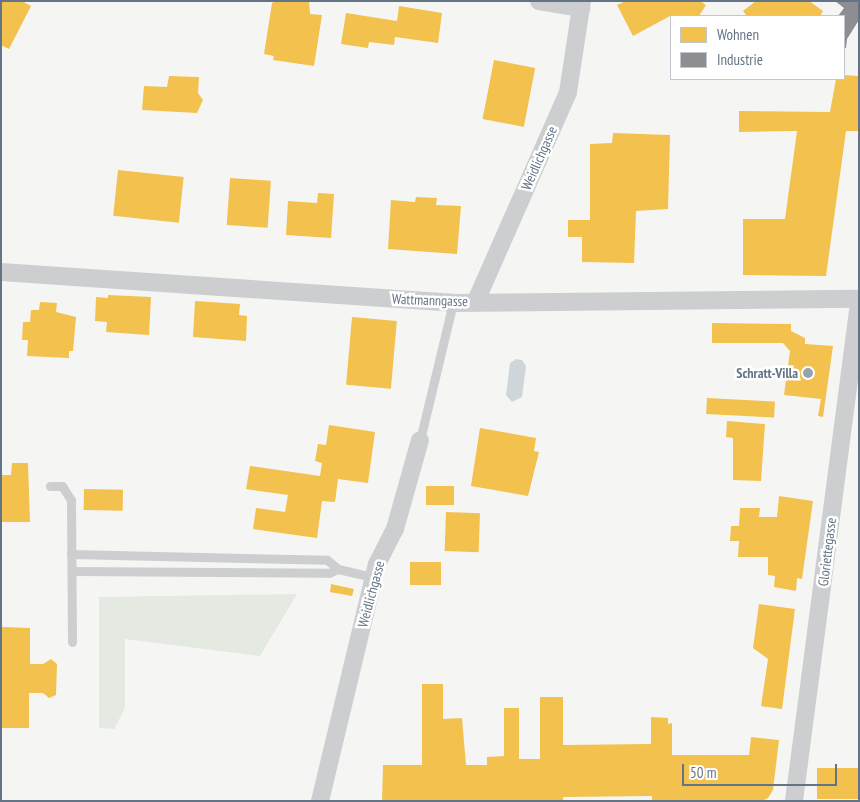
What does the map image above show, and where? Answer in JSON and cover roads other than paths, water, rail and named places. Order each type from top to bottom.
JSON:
[{"type":"street","name":"Weidlichgasse","points":[[476,301],[568,92],[581,5],[539,1]]},
{"type":"street","name":"Wattmanngasse","points":[[1,272],[453,303],[476,301],[859,301]]},
{"type":"street","name":"Gloriettegasse","points":[[794,801],[859,301]]},
{"type":"street","name":"Weidlichgasse","points":[[320,801],[374,577],[395,529],[420,440]]},
{"type":"lane","name":"Weidlichgasse","points":[[420,440],[453,303]]},
{"type":"lane","points":[[50,486],[62,486],[69,496],[72,554],[72,642]]},
{"type":"lane","points":[[72,554],[327,560],[338,569],[374,577]]},
{"type":"lane","points":[[72,571],[329,572],[338,569]]},
{"type":"place","name":"Schratt-Villa","points":[[808,373]]}]
